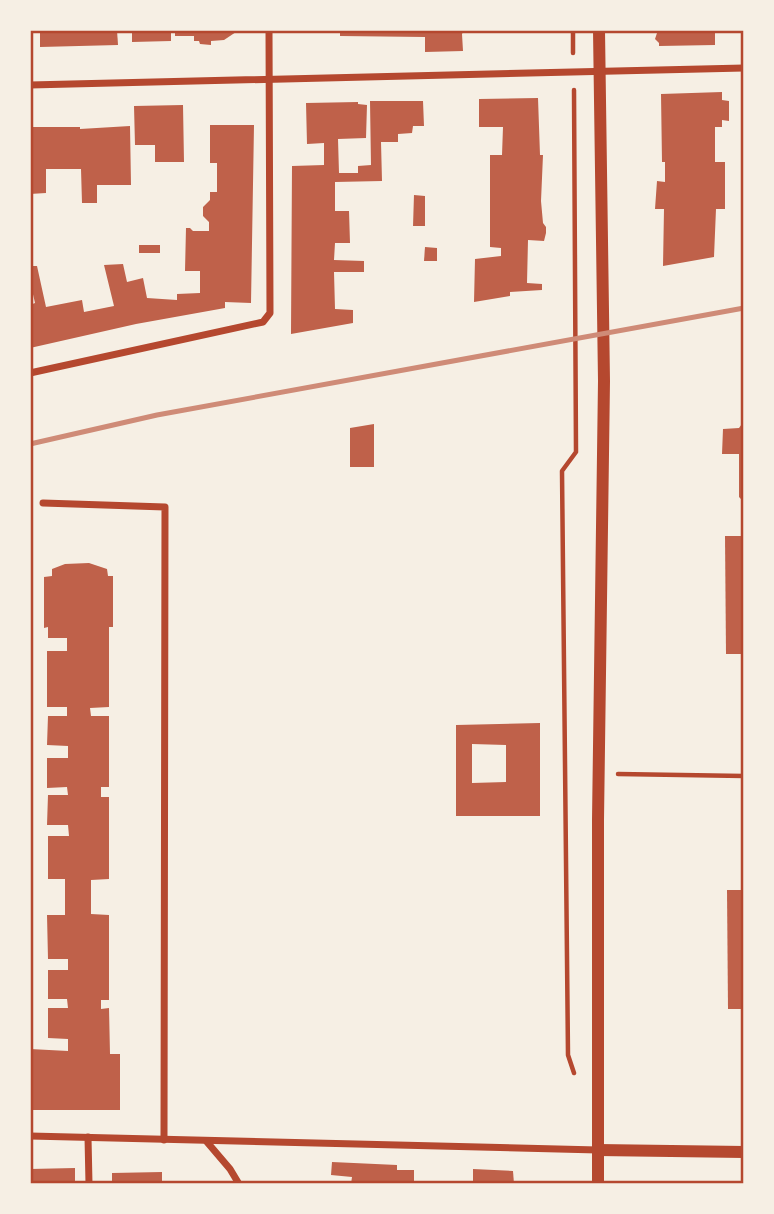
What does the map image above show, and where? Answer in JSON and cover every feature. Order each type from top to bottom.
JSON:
[{"type":"street","points":[[30,373],[263,322],[270,313],[270,30]]},
{"type":"street","points":[[598,1184],[604,381],[599,30]]},
{"type":"street","points":[[30,85],[744,68]]},
{"type":"street","points":[[43,503],[165,507],[164,1140]]},
{"type":"street","points":[[30,1136],[744,1152]]},
{"type":"street","points":[[88,1137],[89,1184]]},
{"type":"street","points":[[207,1142],[230,1168],[239,1184]]},
{"type":"path","points":[[573,30],[576,452],[562,471],[568,1055],[575,1076]]},
{"type":"path","points":[[599,774],[744,776]]},
{"type":"building","points":[[40,30],[117,30],[118,45],[40,47]]},
{"type":"building","points":[[132,30],[171,30],[171,41],[132,42]]},
{"type":"building","points":[[175,30],[239,30],[224,40],[211,41],[211,45],[194,41],[194,36],[175,36]]},
{"type":"building","points":[[305,30],[464,30],[463,51],[425,52],[425,37],[340,36],[340,33],[305,33]]},
{"type":"building","points":[[658,30],[715,30],[715,45],[659,46],[655,39]]},
{"type":"building","points":[[722,92],[722,100],[729,101],[729,121],[722,120],[722,127],[715,127],[715,162],[725,162],[725,209],[716,209],[714,257],[663,266],[664,209],[655,209],[657,181],[665,182],[661,94]]},
{"type":"building","points":[[538,98],[540,155],[543,155],[541,201],[546,233],[544,241],[528,240],[527,283],[542,284],[542,290],[510,292],[510,296],[474,302],[475,259],[501,256],[501,248],[490,247],[490,155],[502,155],[503,127],[479,127],[479,99]]},
{"type":"building","points":[[370,101],[423,101],[424,126],[413,126],[412,133],[398,134],[398,142],[381,142],[382,181],[335,182],[335,211],[349,211],[350,243],[335,243],[334,260],[364,261],[364,272],[334,272],[335,309],[353,310],[353,323],[291,334],[292,166],[324,165],[324,143],[307,144],[306,103],[358,102],[367,105],[366,138],[338,139],[339,173],[358,173],[358,166],[371,165]]},
{"type":"building","points":[[183,105],[184,162],[155,162],[155,145],[135,145],[134,106]]},
{"type":"building","points":[[210,125],[254,125],[251,303],[225,302],[225,308],[136,324],[30,348],[30,305],[35,303],[30,266],[37,266],[46,307],[82,300],[84,312],[114,306],[104,265],[123,264],[127,282],[143,278],[147,298],[177,300],[177,294],[200,293],[200,271],[185,271],[186,228],[209,231],[209,222],[203,216],[203,207],[210,200],[210,192],[217,192],[217,163],[210,163]]},
{"type":"building","points":[[130,126],[131,185],[97,185],[97,203],[82,203],[81,169],[46,169],[46,193],[30,194],[30,127],[80,129]]},
{"type":"building","points":[[414,195],[425,196],[425,226],[413,226]]},
{"type":"building","points":[[139,245],[160,245],[160,253],[139,253]]},
{"type":"building","points":[[425,247],[437,248],[437,261],[424,261]]},
{"type":"building","points":[[744,421],[744,502],[739,497],[739,454],[722,454],[723,429],[739,428]]},
{"type":"building","points":[[374,424],[374,467],[350,467],[350,428]]},
{"type":"building","points":[[725,536],[744,536],[744,654],[726,654]]},
{"type":"building","points":[[89,563],[107,569],[108,576],[113,576],[113,627],[109,627],[109,707],[90,708],[91,716],[109,716],[109,787],[101,787],[101,797],[109,797],[109,879],[91,880],[91,914],[109,915],[109,1000],[101,1000],[101,1009],[109,1008],[110,1054],[120,1054],[120,1110],[30,1110],[30,1049],[68,1051],[68,1039],[48,1038],[48,1008],[68,1008],[67,999],[48,999],[48,970],[68,970],[68,959],[48,959],[47,915],[65,915],[65,879],[48,879],[48,836],[69,836],[68,825],[47,825],[48,795],[68,795],[67,787],[47,788],[47,758],[68,758],[68,746],[47,745],[48,716],[67,716],[67,707],[47,707],[47,651],[67,651],[67,638],[48,638],[48,627],[44,628],[44,577],[52,576],[52,569],[65,564]]},
{"type":"building","points":[[540,723],[540,816],[456,816],[456,725]],"holes":[[[472,744],[506,745],[506,782],[472,783]]]},
{"type":"building","points":[[727,890],[744,890],[744,1009],[728,1009]]},
{"type":"building","points":[[332,1162],[397,1165],[397,1170],[414,1170],[414,1184],[351,1184],[352,1177],[331,1175]]},
{"type":"building","points":[[75,1168],[75,1184],[30,1184],[30,1169]]},
{"type":"building","points":[[473,1169],[513,1171],[514,1184],[473,1184]]},
{"type":"building","points":[[162,1172],[162,1184],[112,1184],[112,1173]]},
{"type":"railway","points":[[30,444],[157,415],[744,308]]}]
